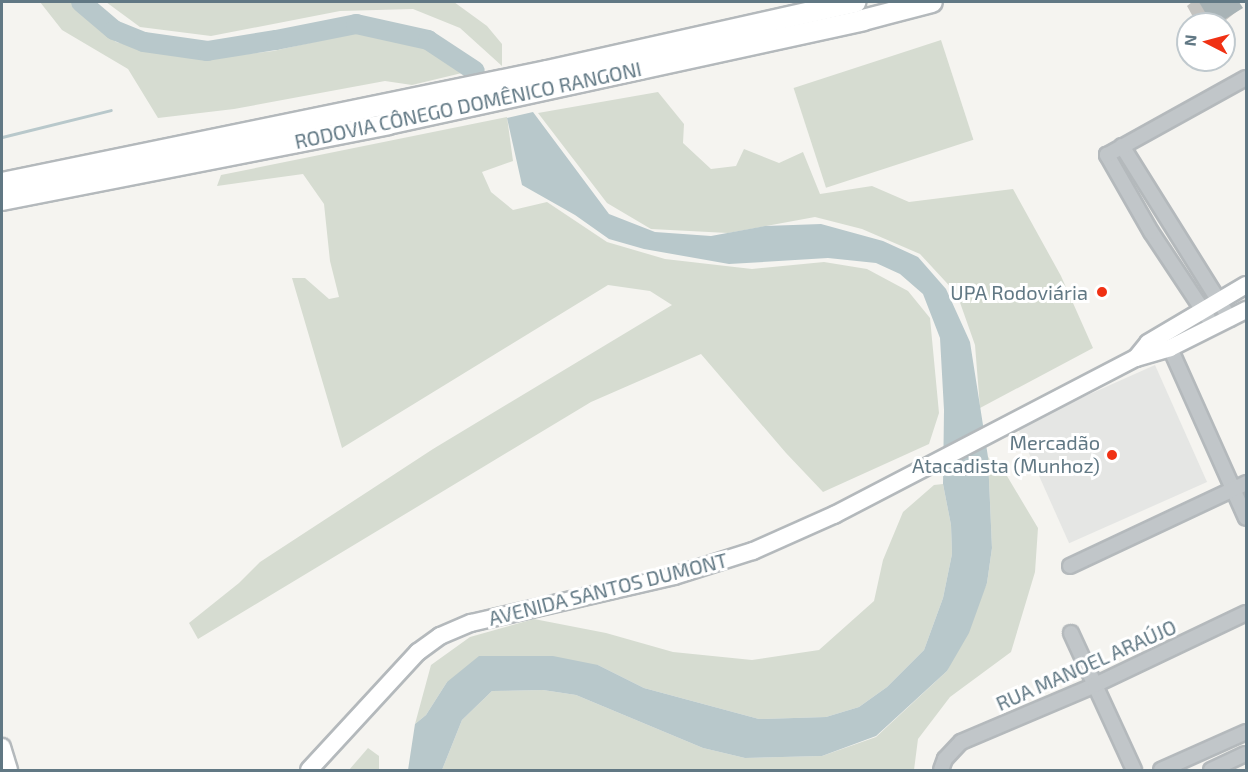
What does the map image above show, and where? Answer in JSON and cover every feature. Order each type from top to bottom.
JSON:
[{"type":"highway","name":"RODOVIA CÔNEGO DOMÊNICO RANGONI","points":[[2,200],[388,124],[548,80],[855,2]]},
{"type":"highway","name":"RODOVIA CÔNEGO DOMÊNICO RANGONI","points":[[2,183],[385,104],[548,80],[840,25],[932,2]]},
{"type":"highway","points":[[2,208],[83,189],[94,181]]},
{"type":"main road","name":"AVENIDA SANTOS DUMONT","points":[[1136,358],[1148,343],[1246,285]]},
{"type":"main road","name":"AVENIDA SANTOS DUMONT","points":[[309,771],[418,652],[440,636],[471,623],[674,576],[753,551],[834,514],[1095,378],[1136,358],[1170,348],[1246,310]]},
{"type":"main road","points":[[2,747],[9,771]]},
{"type":"street","points":[[1214,327],[1151,232],[1107,155],[1246,78]]},
{"type":"street","points":[[1122,146],[1230,319]]},
{"type":"street","points":[[1170,348],[1246,518]]},
{"type":"street","points":[[1070,566],[1246,483]]},
{"type":"street","name":"RUA MANOEL ARAÚJO","points":[[943,765],[961,742],[1095,685],[1246,613]]},
{"type":"street","points":[[1071,633],[1134,771]]},
{"type":"street","points":[[1161,771],[1246,732]]},
{"type":"street","points":[[1211,771],[1246,754]]},
{"type":"shaded area","points":[[40,2],[71,2],[116,42],[162,53],[216,58],[273,51],[355,33],[381,33],[421,41],[462,73],[412,85],[385,81],[234,109],[158,118],[128,69],[62,30]]},
{"type":"shaded area","points":[[106,2],[454,2],[487,26],[502,44],[502,66],[460,28],[413,9],[340,11],[211,36],[140,27]]},
{"type":"shaded area","points":[[941,40],[973,140],[826,188],[794,88]]},
{"type":"shaded area","points":[[658,92],[684,124],[683,143],[711,169],[736,166],[744,149],[779,163],[803,152],[820,194],[872,186],[909,202],[1013,189],[1061,276],[1093,348],[980,408],[975,345],[957,294],[920,254],[862,229],[815,217],[728,233],[651,229],[607,203],[538,113]]},
{"type":"shaded area","points":[[533,112],[609,214],[655,232],[711,236],[765,226],[821,224],[883,241],[918,257],[946,289],[970,342],[988,457],[992,548],[987,583],[969,633],[947,671],[876,736],[822,756],[745,758],[703,748],[576,695],[543,690],[492,691],[462,720],[442,770],[408,770],[415,724],[426,715],[447,682],[479,656],[553,656],[598,665],[644,688],[759,719],[826,717],[859,707],[887,687],[924,650],[943,598],[952,554],[951,525],[943,484],[944,410],[940,338],[923,294],[900,274],[876,263],[828,258],[729,264],[644,249],[609,239],[575,215],[522,185],[507,118]]},
{"type":"shaded area","points":[[507,117],[513,161],[482,172],[491,192],[513,210],[547,202],[607,242],[665,259],[752,269],[824,262],[867,269],[908,291],[930,318],[939,413],[929,444],[823,492],[786,453],[701,354],[591,402],[198,639],[189,623],[239,583],[260,562],[433,449],[672,305],[650,291],[608,285],[342,448],[292,278],[305,278],[329,299],[339,297],[330,261],[324,204],[303,174],[217,186],[221,175]]},
{"type":"shaded area","name":"Mercadão Atacadista (Munhoz)","points":[[1155,365],[1207,482],[1069,543],[1017,426]]},
{"type":"shaded area","points":[[988,457],[1007,476],[1038,528],[1035,572],[1011,652],[950,697],[918,739],[914,770],[442,770],[462,720],[492,691],[543,690],[576,695],[703,748],[745,758],[822,756],[876,737],[947,671],[987,583],[992,548]]},
{"type":"shaded area","points":[[943,484],[951,525],[952,554],[943,598],[924,650],[887,687],[859,707],[826,717],[759,719],[644,688],[598,665],[447,682],[426,715],[415,724],[431,665],[470,637],[534,619],[606,633],[673,652],[752,660],[819,650],[874,601],[883,560],[903,512],[934,485]]},
{"type":"shaded area","points":[[368,748],[379,756],[379,770],[349,770]]},
{"type":"building","points":[[1199,2],[1239,2],[1243,8],[1236,12],[1205,12]]},
{"type":"waterway","points":[[81,2],[114,30],[144,42],[207,51],[356,24],[428,40],[475,71]]},
{"type":"waterway","points":[[2,137],[111,110]]},
{"type":"place","name":"UPA Rodoviária","points":[[1102,292]]},
{"type":"place","name":"Mercadão Atacadista (Munhoz)","points":[[1112,455]]}]
